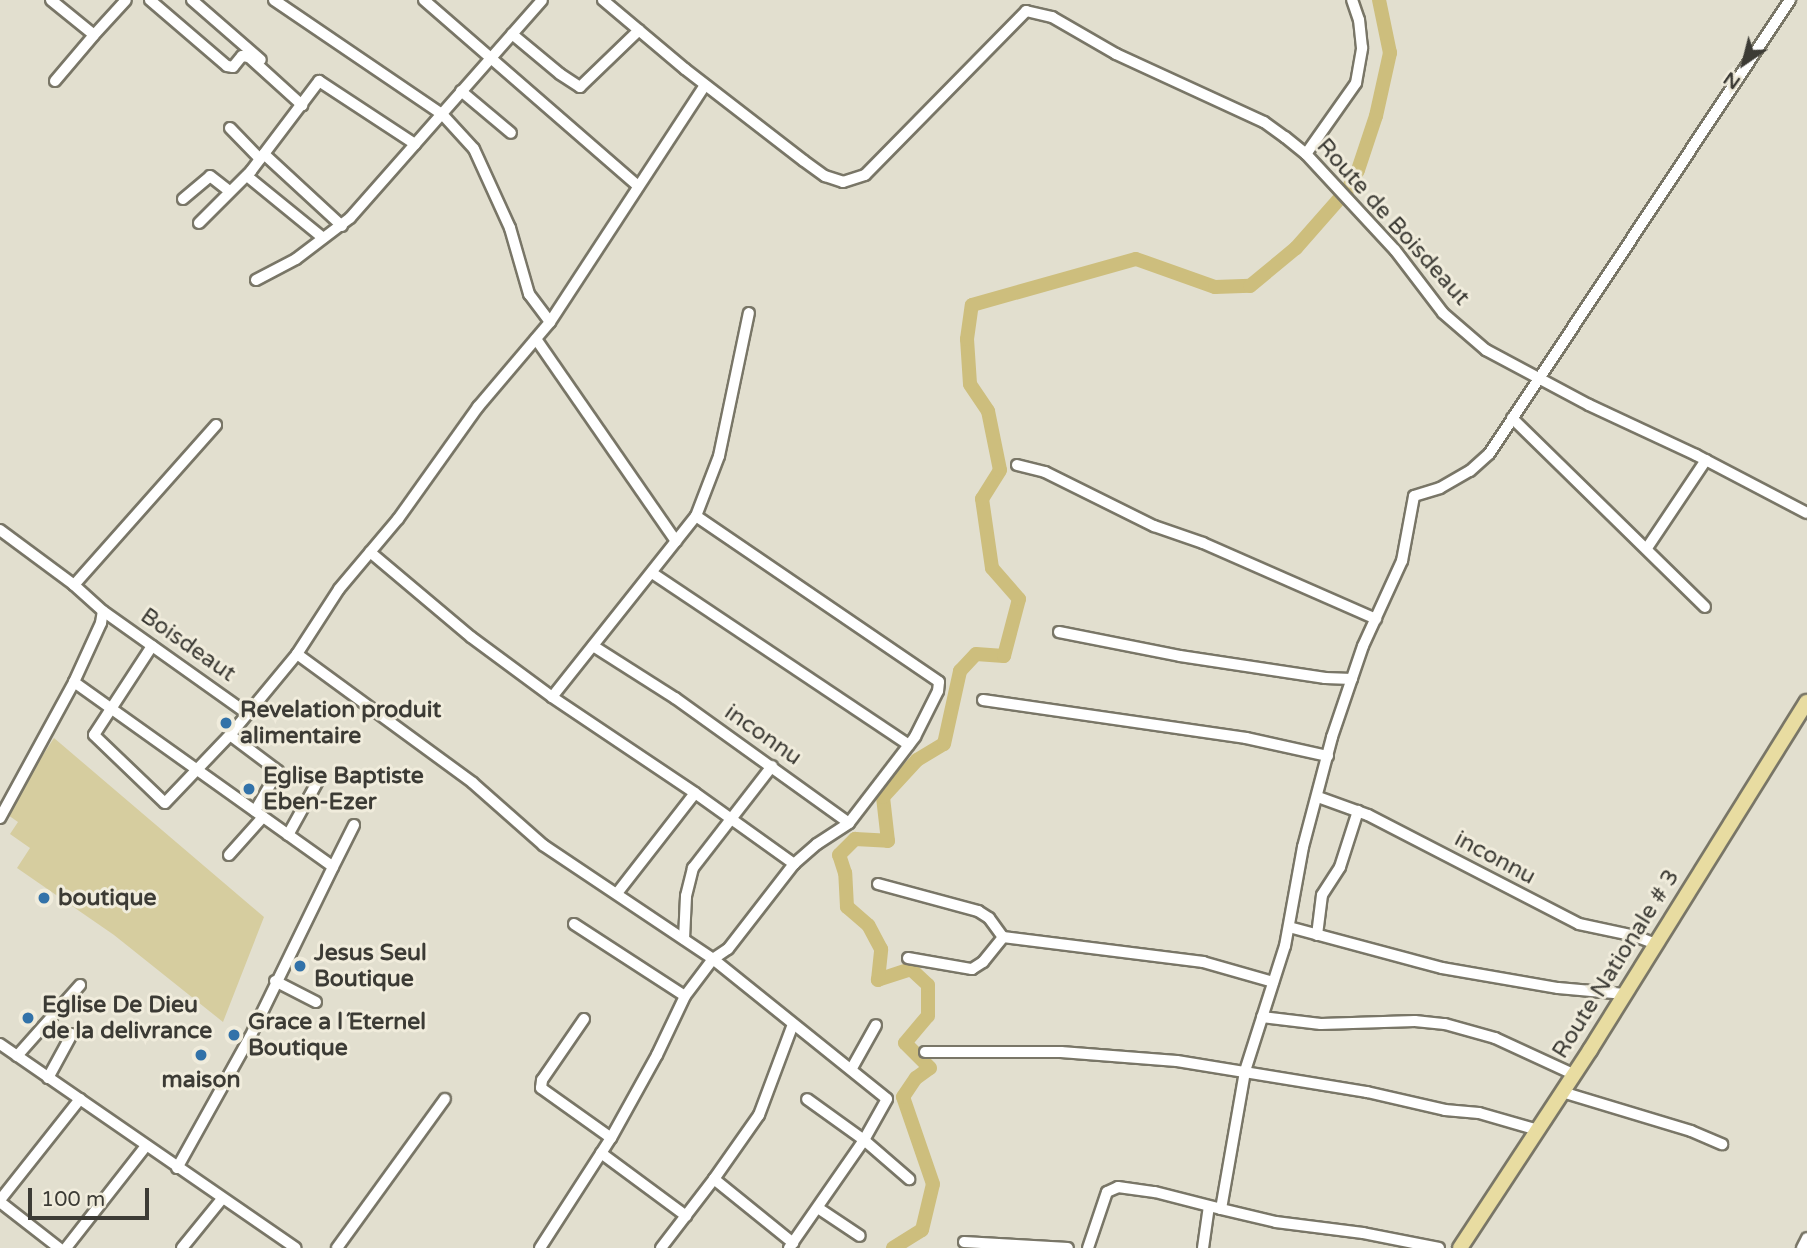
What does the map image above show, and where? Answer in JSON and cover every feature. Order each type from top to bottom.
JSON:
[{"type":"main road","name":"Route Nationale # 3","points":[[1460,1248],[1625,994],[1807,702]]},
{"type":"street","points":[[51,0],[94,35]]},
{"type":"street","points":[[55,81],[126,0]]},
{"type":"street","points":[[150,0],[228,66],[233,67],[242,56],[249,57],[304,103]]},
{"type":"street","points":[[192,0],[304,103]]},
{"type":"street","points":[[275,0],[442,114],[474,149],[510,228],[529,294],[550,322]]},
{"type":"street","points":[[424,0],[638,186]]},
{"type":"street","points":[[256,280],[296,259],[342,226],[541,0]]},
{"type":"street","name":"Route de Boisdeaut","points":[[603,0],[705,85],[825,176],[843,183],[865,174],[888,153],[1026,11],[1052,17],[1116,54],[1264,122],[1306,154],[1395,250],[1443,313],[1486,350],[1807,513]]},
{"type":"street","points":[[1306,154],[1356,83],[1362,48],[1359,20],[1352,0]]},
{"type":"street","points":[[1221,1209],[1245,1071],[1289,927],[1303,847],[1352,679],[1402,561],[1414,496],[1440,488],[1470,471],[1489,454],[1790,0]]},
{"type":"street","points":[[512,34],[559,75],[580,87],[639,30]]},
{"type":"street","points":[[199,223],[247,176],[319,81],[415,144]]},
{"type":"street","points":[[152,646],[109,708],[94,735],[165,803],[230,735],[297,654],[340,589],[478,407],[550,322],[705,85]]},
{"type":"street","points":[[461,92],[511,133]]},
{"type":"street","points":[[230,128],[342,226]]},
{"type":"street","points":[[183,199],[210,176],[229,191]]},
{"type":"street","points":[[247,176],[323,238]]},
{"type":"street","points":[[552,696],[696,516],[719,456],[749,313]]},
{"type":"street","points":[[536,339],[676,541]]},
{"type":"street","points":[[1512,418],[1705,607]]},
{"type":"street","points":[[74,585],[216,425]]},
{"type":"street","points":[[1647,548],[1706,460]]},
{"type":"street","points":[[1017,465],[1045,472],[1154,526],[1203,542],[1376,619]]},
{"type":"street","points":[[540,1248],[611,1138],[657,1055],[685,996],[713,960],[728,948],[794,864],[817,844],[849,823],[909,745],[938,691],[939,682],[935,677],[895,653],[696,516]]},
{"type":"street","name":"Boisdeaut","points":[[0,530],[74,585],[103,611],[248,714]]},
{"type":"street","points":[[370,552],[471,637],[794,864]]},
{"type":"street","points":[[652,573],[909,745]]},
{"type":"street","points":[[0,818],[75,682],[102,623],[103,611]]},
{"type":"street","points":[[1059,632],[1180,656],[1325,678],[1352,679]]},
{"type":"street","name":"inconnu","points":[[593,646],[675,698],[849,823]]},
{"type":"street","points":[[297,654],[472,783],[543,845],[618,892],[713,960],[852,1068],[887,1099],[864,1140],[791,1245],[714,1179]]},
{"type":"street","points":[[75,682],[333,867]]},
{"type":"street","points":[[983,700],[1247,738],[1328,756]]},
{"type":"street","points":[[229,855],[259,814],[278,771],[230,735]]},
{"type":"street","points":[[684,939],[689,876],[772,766]]},
{"type":"street","points":[[288,835],[319,779]]},
{"type":"street","points":[[618,892],[695,793]]},
{"type":"street","name":"inconnu","points":[[1318,797],[1358,811],[1569,920],[1656,944]]},
{"type":"street","points":[[1317,935],[1322,895],[1340,867],[1358,811]]},
{"type":"street","points":[[177,1168],[250,1037],[275,981],[354,825]]},
{"type":"street","points":[[878,884],[978,911],[989,918],[1003,937],[1203,962],[1273,982]]},
{"type":"street","points":[[574,923],[685,996]]},
{"type":"street","points":[[1289,927],[1442,968],[1558,988],[1625,994]]},
{"type":"street","points":[[908,958],[972,968],[983,962],[1003,937]]},
{"type":"street","points":[[275,981],[316,1002]]},
{"type":"street","points":[[17,1056],[80,985]]},
{"type":"street","points":[[1262,1017],[1321,1024],[1415,1021],[1445,1024],[1495,1038],[1573,1074]]},
{"type":"street","points":[[584,1019],[542,1080],[541,1088],[611,1138]]},
{"type":"street","points":[[661,1248],[759,1115],[793,1024]]},
{"type":"street","points":[[852,1068],[876,1024]]},
{"type":"street","points":[[48,1078],[72,1034]]},
{"type":"street","points":[[0,1044],[296,1248]]},
{"type":"street","points":[[925,1052],[1062,1052],[1177,1061],[1367,1092],[1444,1110],[1479,1113],[1538,1130]]},
{"type":"street","points":[[1562,1091],[1691,1131],[1722,1144]]},
{"type":"street","points":[[59,1248],[0,1201],[80,1099]]},
{"type":"street","points":[[337,1248],[444,1099]]},
{"type":"street","points":[[807,1099],[864,1140],[909,1179]]},
{"type":"street","points":[[66,1248],[146,1146]]},
{"type":"street","points":[[601,1153],[686,1216]]},
{"type":"street","points":[[1088,1248],[1107,1192],[1118,1187],[1155,1192],[1276,1222],[1363,1233],[1439,1248]]},
{"type":"street","points":[[182,1248],[222,1199]]},
{"type":"street","points":[[1203,1248],[1209,1206]]},
{"type":"street","points":[[818,1208],[860,1236]]},
{"type":"street","points":[[1802,1248],[1807,1238]]},
{"type":"street","points":[[964,1242],[1068,1248]]},
{"type":"shaded area","points":[[54,738],[264,917],[223,1022],[114,935],[17,868],[30,848],[10,834],[18,822],[5,813]]},
{"type":"waterway","points":[[893,1248],[922,1230],[933,1184],[903,1097],[916,1078],[930,1068],[905,1043],[928,1016],[928,985],[911,969],[878,980],[881,949],[868,925],[847,907],[845,873],[839,855],[855,839],[888,841],[883,797],[917,760],[944,744],[960,671],[976,654],[1004,656],[1019,599],[992,568],[982,499],[1000,470],[988,411],[970,384],[967,339],[972,305],[1136,259],[1215,287],[1250,286],[1296,248],[1348,189],[1358,170],[1376,116],[1390,53],[1379,0]]},
{"type":"place","name":"Revelation produit alimentaire","points":[[226,723]]},
{"type":"place","name":"Eglise Baptiste Eben-Ezer","points":[[249,789]]},
{"type":"place","name":"boutique","points":[[44,898]]},
{"type":"place","name":"Jesus Seul Boutique","points":[[300,966]]},
{"type":"place","name":"Eglise De Dieu de la delivrance","points":[[28,1018]]},
{"type":"place","name":"Grace a l´Eternel Boutique","points":[[234,1035]]},
{"type":"place","name":"maison","points":[[201,1055]]}]
